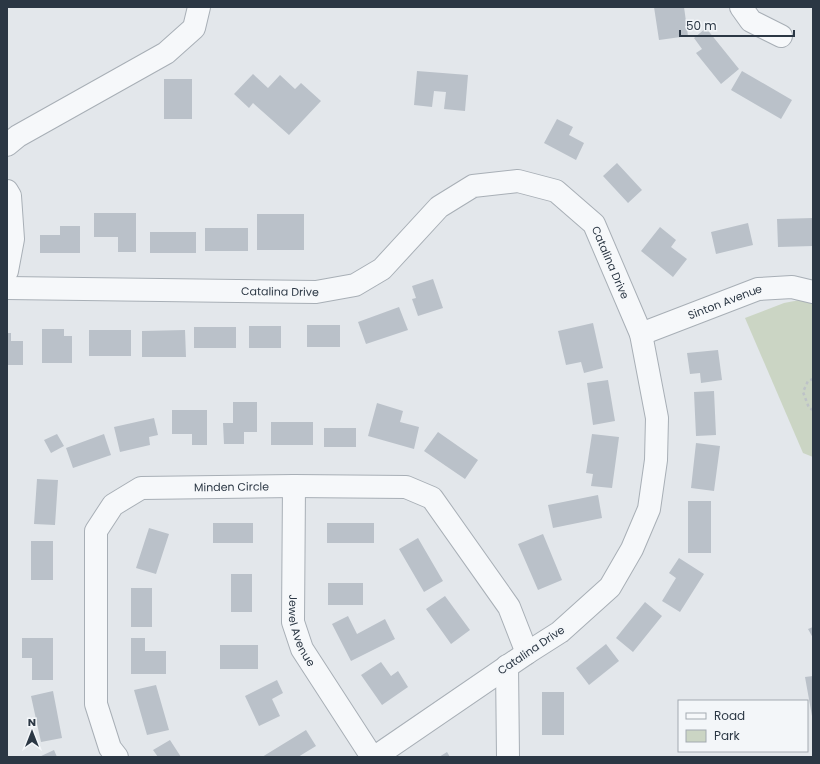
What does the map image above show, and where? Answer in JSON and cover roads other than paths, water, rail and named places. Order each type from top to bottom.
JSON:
[{"type":"street","points":[[7,145],[18,136],[166,53],[194,28],[199,7]]},
{"type":"street","points":[[741,7],[751,21],[781,36]]},
{"type":"street","name":"Catalina Drive","points":[[7,288],[316,292],[355,285],[382,269],[439,207],[472,186],[518,181],[556,191],[594,224],[641,334],[657,418],[656,460],[649,509],[632,550],[610,587],[560,632],[507,666],[375,757]]},
{"type":"street","points":[[7,191],[10,196],[13,239],[7,271]]},
{"type":"street","name":"Sinton Avenue","points":[[641,334],[758,289],[792,287],[813,292]]},
{"type":"street","name":"Minden Circle","points":[[116,757],[110,748],[96,704],[96,532],[113,505],[141,488],[294,486],[406,487],[432,498],[509,607],[527,653]]},
{"type":"street","name":"Jewel Avenue","points":[[294,486],[293,622],[302,649],[372,757]]},
{"type":"street","points":[[507,666],[508,757]]}]
